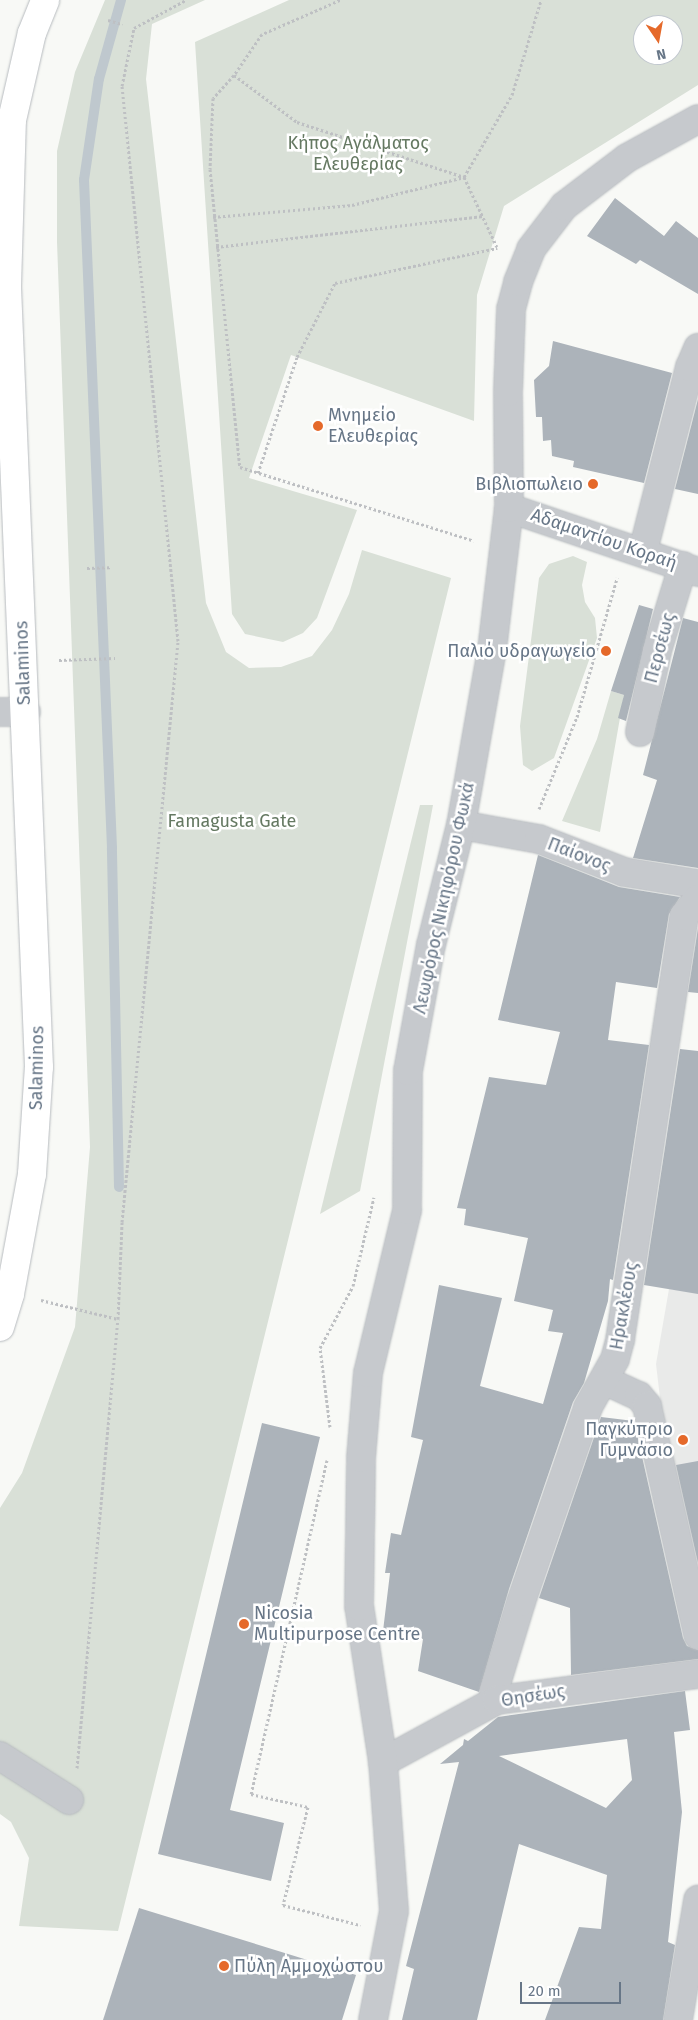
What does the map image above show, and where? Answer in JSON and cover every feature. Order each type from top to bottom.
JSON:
[{"type":"main road","name":"Salaminos","points":[[0,1327],[5,1293],[32,1174],[40,1067],[13,712],[8,286],[12,130],[32,33],[46,0]]},
{"type":"street","name":"Λεωφόρος Νικηφόρου Φωκά","points":[[373,2020],[394,1910],[383,1762],[359,1606],[361,1458],[368,1373],[407,1210],[408,1071],[431,945],[461,825],[492,650],[509,508],[510,318],[518,282],[538,240],[579,192],[627,158],[698,118]]},
{"type":"street","points":[[643,551],[688,376],[698,348]]},
{"type":"street","name":"Αδαμαντίου Κοραή","points":[[509,508],[643,551],[690,569]]},
{"type":"street","name":"Περσέως","points":[[640,732],[657,651],[690,569]]},
{"type":"street","name":"Παίονος","points":[[461,825],[528,837],[624,872],[698,884]]},
{"type":"street","name":"Ηρακλέους","points":[[497,1700],[494,1691],[521,1602],[588,1406],[604,1380],[620,1340],[684,916],[698,899]]},
{"type":"street","points":[[604,1380],[639,1396],[647,1406],[698,1635]]},
{"type":"street","name":"Θησέως","points":[[383,1762],[497,1700],[698,1674]]},
{"type":"street","points":[[0,1756],[69,1800]]},
{"type":"street","points":[[678,2020],[697,1915]]},
{"type":"path","points":[[69,1800],[80,1755],[118,1319],[122,1222],[178,641],[122,86],[134,28],[186,0]]},
{"type":"path","points":[[340,0],[262,34],[234,75],[213,98],[210,169],[213,217],[240,467],[481,543]]},
{"type":"path","points":[[213,217],[352,204],[464,177],[512,95],[541,0]]},
{"type":"path","points":[[108,20],[122,24]]},
{"type":"path","points":[[234,75],[297,122],[464,177],[498,247]]},
{"type":"path","points":[[216,247],[482,216]]},
{"type":"path","points":[[258,473],[297,357],[335,283],[538,240]]},
{"type":"path","points":[[87,568],[110,568]]},
{"type":"path","points":[[528,837],[577,717],[619,568]]},
{"type":"path","points":[[59,660],[116,658]]},
{"type":"path","points":[[331,1432],[320,1348],[353,1286],[374,1194]]},
{"type":"path","points":[[5,1293],[118,1319]]},
{"type":"path","points":[[330,1451],[251,1794],[308,1807],[283,1905],[363,1926]]},
{"type":"shaded area","name":"Παγκύπριο Γυμνάσιο","points":[[669,1289],[698,1293],[698,1586],[662,1415],[656,1364]]},
{"type":"green space","name":"Famagusta Gate","points":[[105,0],[205,0],[152,24],[146,79],[206,603],[226,652],[249,668],[281,667],[312,656],[332,630],[349,594],[362,550],[451,578],[118,1931],[19,1926],[29,1858],[11,1822],[0,1814],[0,1508],[22,1473],[75,1327],[90,1147],[57,242],[57,151],[75,72]]},
{"type":"green space","name":"Κήπος Αγάλματος Ελευθερίας","points":[[289,0],[698,0],[698,85],[504,206],[477,295],[474,421],[291,355],[249,478],[357,510],[317,618],[303,633],[283,642],[245,634],[232,614],[195,42]]},
{"type":"green space","points":[[573,556],[587,562],[582,585],[585,602],[595,618],[597,638],[554,758],[532,771],[523,765],[520,726],[539,578],[549,564]]},
{"type":"green space","points":[[611,691],[624,695],[600,832],[562,821],[597,739]]},
{"type":"green space","points":[[420,805],[433,805],[360,1191],[320,1214]]},
{"type":"building","points":[[615,198],[664,236],[676,221],[698,238],[698,294],[640,260],[636,264],[587,236]]},
{"type":"building","points":[[553,341],[672,373],[644,483],[573,467],[574,461],[552,456],[551,440],[543,441],[542,417],[536,417],[534,380],[549,366]]},
{"type":"building","points":[[698,399],[698,494],[675,489]]},
{"type":"building","points":[[639,605],[653,609],[626,721],[618,718],[624,695],[611,691]]},
{"type":"building","points":[[683,618],[698,622],[698,868],[633,858],[657,780],[643,775]]},
{"type":"building","points":[[538,855],[619,887],[680,897],[669,914],[657,988],[616,982],[608,1040],[649,1045],[613,1280],[610,1279],[608,1301],[584,1383],[573,1402],[509,1589],[479,1692],[418,1671],[423,1639],[383,1631],[390,1573],[385,1573],[391,1533],[401,1535],[423,1440],[411,1437],[439,1285],[502,1298],[480,1386],[543,1404],[563,1333],[548,1331],[553,1310],[514,1301],[528,1238],[464,1225],[466,1209],[457,1208],[489,1077],[546,1085],[560,1032],[498,1020]]},
{"type":"building","points":[[698,928],[698,993],[688,992]]},
{"type":"building","points":[[680,1049],[698,1051],[698,1294],[644,1285]]},
{"type":"building","points":[[601,1417],[634,1421],[683,1638],[687,1646],[698,1650],[698,1659],[571,1675],[570,1608],[539,1598]]},
{"type":"building","name":"Nicosia Multipurpose Centre","points":[[262,1423],[320,1437],[230,1810],[284,1823],[271,1881],[158,1854]]},
{"type":"building","points":[[698,1461],[698,1563],[676,1465]]},
{"type":"building","points":[[685,1691],[690,1730],[674,1732],[682,1812],[668,1942],[675,1945],[663,2020],[545,2020],[579,1927],[601,1929],[607,1875],[519,1844],[477,2020],[402,2020],[414,1969],[406,1966],[459,1762],[440,1764],[463,1745],[464,1739],[468,1741],[498,1717]],"holes":[[[627,1739],[632,1780],[606,1808],[499,1756]]]},
{"type":"building","name":"Πύλη Αμμοχώστου","points":[[139,1908],[356,1975],[342,2020],[103,2020]]},
{"type":"waterway","points":[[119,1187],[112,848],[84,180],[99,79],[121,0]]},
{"type":"place","name":"Μνημείο Ελευθερίας","points":[[318,426]]},
{"type":"place","name":"Βιβλιοπωλειο","points":[[593,484]]},
{"type":"place","name":"Παλιό υδραγωγείο","points":[[606,651]]},
{"type":"place","name":"Παγκύπριο Γυμνάσιο","points":[[683,1440]]},
{"type":"place","name":"Nicosia Multipurpose Centre","points":[[244,1624]]},
{"type":"place","name":"Πύλη Αμμοχώστου","points":[[224,1966]]}]
